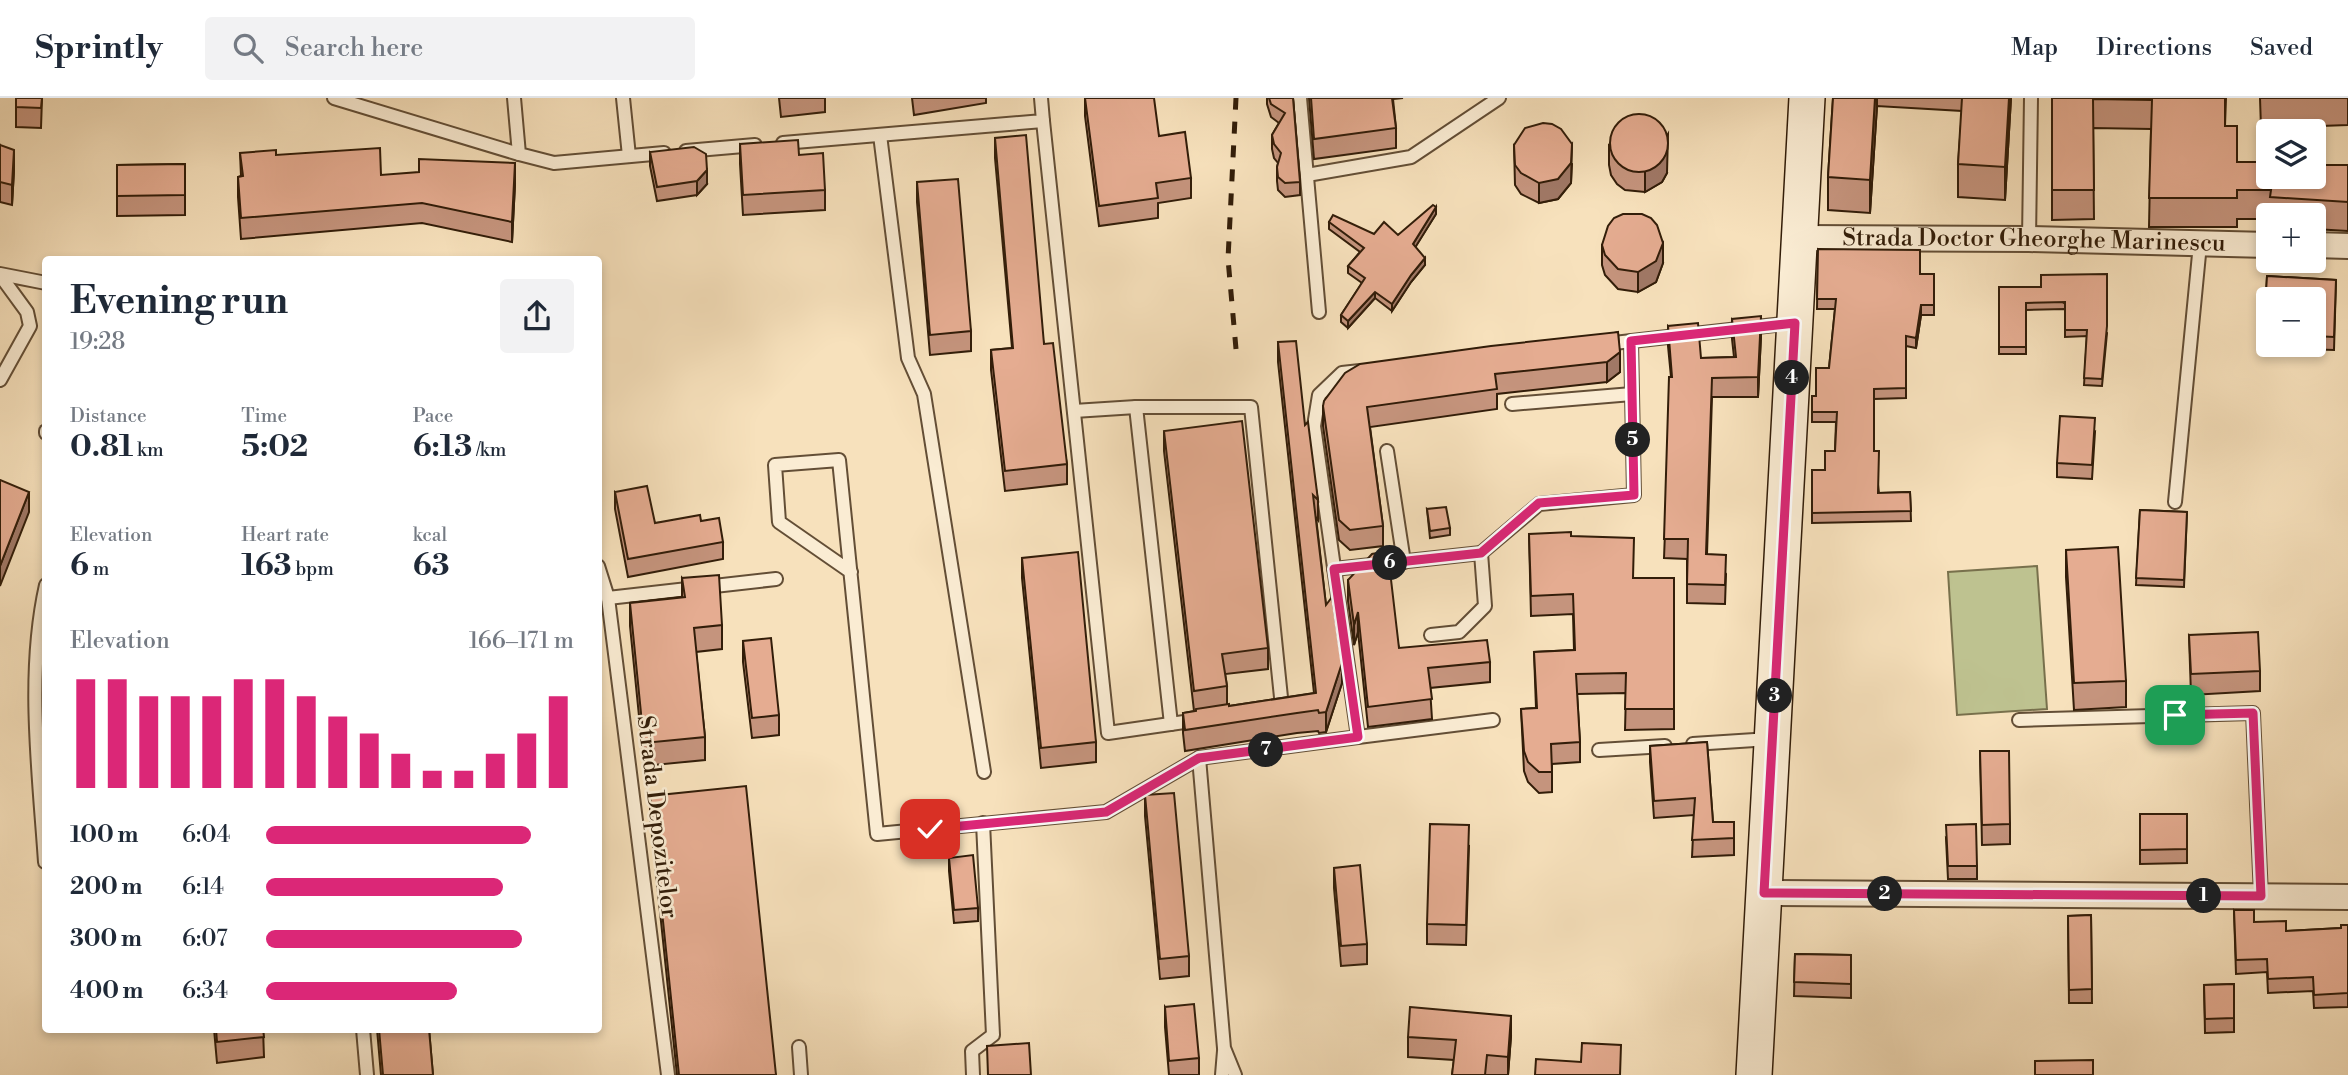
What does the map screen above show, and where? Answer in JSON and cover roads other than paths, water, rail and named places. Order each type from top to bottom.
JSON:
[{"type":"street","points":[[1754,1075],[1807,98]]},
{"type":"street","name":"Strada Doctor Gheorghe Marinescu","points":[[1800,237],[2256,245]]},
{"type":"street","points":[[2326,245],[2348,246]]},
{"type":"street","points":[[1764,893],[2348,897]]},
{"type":"lane","points":[[334,98],[554,163],[1043,121]]},
{"type":"lane","points":[[514,98],[519,154]]},
{"type":"lane","points":[[623,98],[629,156]]},
{"type":"lane","points":[[1041,98],[1108,733],[1212,718]]},
{"type":"lane","points":[[1300,98],[1319,312]]},
{"type":"lane","points":[[1307,175],[1411,157],[1499,98]]},
{"type":"lane","points":[[2029,239],[2031,98]]},
{"type":"lane","points":[[880,135],[908,358],[924,394],[984,772]]},
{"type":"lane","points":[[2175,502],[2200,244]]},
{"type":"lane","points":[[0,274],[42,282]]},
{"type":"lane","points":[[0,274],[27,313],[30,326],[0,380]]},
{"type":"lane","points":[[1590,346],[1795,323]]},
{"type":"lane","points":[[1334,569],[1481,553],[1539,503],[1634,495],[1631,341]]},
{"type":"lane","points":[[1358,737],[1314,426],[1320,396],[1342,373],[1370,370]]},
{"type":"lane","points":[[1512,404],[1632,394]]},
{"type":"lane","points":[[1074,411],[1136,407],[1251,407],[1282,707],[1268,709]]},
{"type":"lane","points":[[1136,407],[1171,724]]},
{"type":"lane","points":[[1387,451],[1404,562]]},
{"type":"lane","points":[[851,572],[779,522],[775,465],[839,460],[851,572],[877,834],[1106,812],[1199,758],[1493,720]]},
{"type":"lane","points":[[1431,635],[1459,632],[1485,606],[1481,553]]},
{"type":"lane","name":"Strada Depozitelor","points":[[602,579],[608,598],[668,1075]]},
{"type":"lane","points":[[608,598],[776,579]]},
{"type":"lane","points":[[42,601],[38,617],[36,729],[42,809]]},
{"type":"lane","points":[[2019,720],[2253,713],[2261,896]]},
{"type":"lane","points":[[1599,750],[1773,739]]},
{"type":"lane","points":[[1199,758],[1224,1048],[1222,1075]]},
{"type":"lane","points":[[973,1075],[972,1051],[993,1035],[983,823]]},
{"type":"lane","points":[[363,1033],[367,1075]]},
{"type":"lane","points":[[799,1047],[801,1075]]},
{"type":"lane","points":[[1224,1048],[1235,1075]]},
{"type":"railway","points":[[1236,98],[1228,259],[1236,349]]}]
